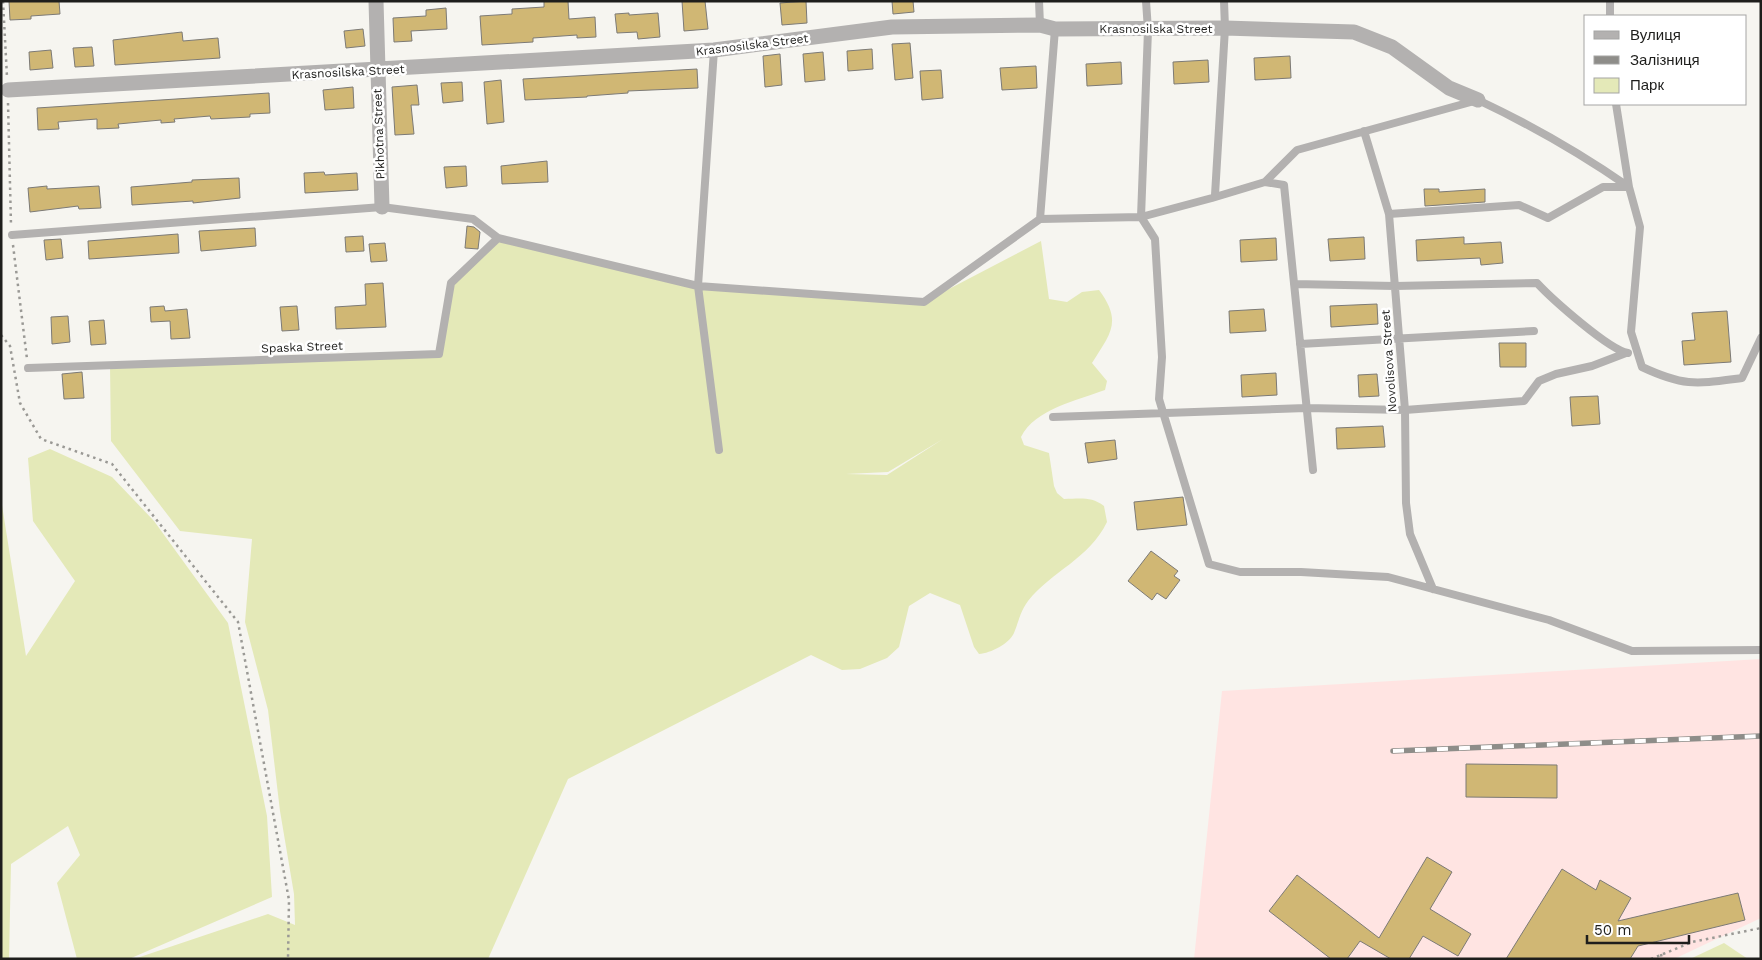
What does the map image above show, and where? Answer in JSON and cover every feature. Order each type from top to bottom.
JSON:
[{"type":"street","name":"Pikhotna Street","points":[[376,1],[382,207]]},
{"type":"street","name":"Krasnosilska Street","points":[[8,90],[714,50],[892,27],[1047,27],[1148,30],[1226,28],[1354,32],[1392,47],[1449,88],[1478,100]]},
{"type":"lane","points":[[1039,1],[1047,27],[1040,219]]},
{"type":"lane","points":[[1146,1],[1148,30],[1141,217],[1155,239],[1162,357],[1159,399],[1209,564],[1240,572],[1301,572],[1388,577],[1548,620],[1632,651],[1761,650]]},
{"type":"lane","points":[[1215,195],[1226,28],[1224,1]]},
{"type":"lane","points":[[1610,1],[1610,15]]},
{"type":"lane","points":[[714,50],[698,286],[719,450]]},
{"type":"lane","points":[[1265,182],[1298,150],[1478,100],[1522,120],[1576,150],[1629,187]]},
{"type":"lane","points":[[1616,105],[1629,187],[1640,227],[1631,332],[1642,367],[1669,380],[1696,384],[1742,378],[1761,338]]},
{"type":"lane","name":"Novolisova Street","points":[[1364,131],[1389,214],[1405,410],[1406,503],[1410,534],[1433,589]]},
{"type":"lane","points":[[12,235],[382,207],[473,219],[498,238],[698,286],[924,302],[1040,219],[1141,217],[1265,182],[1284,185],[1312,470]]},
{"type":"lane","points":[[1389,214],[1519,205],[1548,218],[1603,187],[1629,187]]},
{"type":"lane","name":"Spaska Street","points":[[28,368],[439,354],[451,282],[498,238]]},
{"type":"lane","points":[[1294,284],[1395,286],[1538,283],[1552,299],[1610,345],[1626,353]]},
{"type":"lane","points":[[1300,344],[1534,331]]},
{"type":"lane","points":[[1053,417],[1306,408],[1405,410],[1524,401],[1538,381],[1556,374],[1592,366],[1637,350]]},
{"type":"path","points":[[3,1],[8,90],[12,235],[28,368]]},
{"type":"path","points":[[1,335],[10,346],[20,403],[40,439],[112,464],[238,622],[289,900],[288,959]]},
{"type":"path","points":[[1651,959],[1692,942],[1761,928]]},
{"type":"path","points":[[1660,954],[1662,959]]},
{"type":"shaded area","points":[[1761,659],[1761,918],[1674,959],[1194,959],[1222,691]]},
{"type":"green space","points":[[498,238],[698,286],[924,302],[1041,241],[1049,299],[1067,302],[1082,292],[1099,290],[1111,311],[1111,328],[1092,363],[1107,381],[1105,390],[1058,407],[1036,419],[1021,437],[1024,445],[1049,453],[1054,486],[1057,493],[1064,499],[1085,499],[1099,503],[1104,506],[1107,522],[1090,546],[1048,581],[1028,601],[1021,613],[1012,637],[994,650],[979,654],[974,647],[960,605],[930,593],[909,606],[899,647],[887,658],[860,669],[842,670],[811,655],[568,779],[488,959],[134,959],[268,914],[295,925],[294,894],[280,811],[268,710],[245,622],[252,539],[180,531],[111,441],[110,365],[439,354],[451,283]],"holes":[[[943,439],[887,475],[846,474],[888,472]]]},
{"type":"green space","points":[[50,449],[112,477],[154,521],[228,623],[267,816],[272,897],[129,959],[77,959],[57,883],[80,855],[68,826],[11,864],[9,959],[1,959],[1,499],[26,656],[75,581],[33,521],[28,458]]},
{"type":"green space","points":[[1724,943],[1748,959],[1690,959]]},
{"type":"building","points":[[9,1],[59,1],[60,14],[31,16],[31,19],[10,20]]},
{"type":"building","points":[[544,1],[568,1],[569,19],[595,17],[596,37],[577,38],[577,35],[533,38],[533,42],[482,45],[480,16],[512,14],[512,9],[544,7]]},
{"type":"building","points":[[682,1],[705,1],[708,29],[684,31]]},
{"type":"building","points":[[806,1],[807,23],[782,25],[780,3]]},
{"type":"building","points":[[892,1],[913,1],[914,12],[893,14]]},
{"type":"building","points":[[446,8],[447,29],[411,31],[412,41],[394,42],[393,18],[426,16],[426,10]]},
{"type":"building","points":[[629,13],[629,15],[658,13],[660,37],[638,39],[637,32],[617,33],[615,14]]},
{"type":"building","points":[[363,29],[365,46],[346,48],[344,31]]},
{"type":"building","points":[[182,32],[183,41],[218,38],[220,58],[115,65],[113,40]]},
{"type":"building","points":[[910,43],[913,78],[895,80],[892,44]]},
{"type":"building","points":[[92,47],[94,66],[75,67],[73,48]]},
{"type":"building","points":[[872,49],[873,69],[848,71],[847,51]]},
{"type":"building","points":[[51,50],[53,68],[30,70],[29,52]]},
{"type":"building","points":[[823,52],[825,80],[805,82],[803,54]]},
{"type":"building","points":[[780,54],[782,85],[765,87],[763,56]]},
{"type":"building","points":[[1290,56],[1291,78],[1255,80],[1254,58]]},
{"type":"building","points":[[1208,60],[1209,82],[1174,84],[1173,62]]},
{"type":"building","points":[[1121,62],[1122,84],[1087,86],[1086,64]]},
{"type":"building","points":[[1036,66],[1037,88],[1002,90],[1000,68]]},
{"type":"building","points":[[697,69],[698,88],[628,91],[628,93],[587,97],[525,100],[523,79]]},
{"type":"building","points":[[941,70],[943,98],[922,100],[920,71]]},
{"type":"building","points":[[501,80],[504,122],[487,124],[484,82]]},
{"type":"building","points":[[462,82],[463,101],[443,103],[441,83]]},
{"type":"building","points":[[417,85],[419,105],[411,105],[414,134],[395,135],[392,87]]},
{"type":"building","points":[[353,87],[354,108],[325,110],[323,90]]},
{"type":"building","points":[[269,93],[270,113],[250,114],[250,117],[211,119],[210,116],[174,119],[175,122],[161,123],[161,120],[118,124],[119,128],[97,129],[97,119],[58,122],[59,129],[38,130],[37,108]]},
{"type":"building","points":[[547,161],[548,182],[502,184],[501,166]]},
{"type":"building","points":[[466,166],[467,186],[446,188],[444,167]]},
{"type":"building","points":[[324,172],[325,175],[357,173],[358,190],[305,193],[304,173]]},
{"type":"building","points":[[239,178],[240,198],[193,203],[193,201],[132,205],[131,187],[192,182],[192,180]]},
{"type":"building","points":[[47,186],[47,189],[99,186],[101,208],[79,209],[78,206],[30,212],[28,188]]},
{"type":"building","points":[[1424,189],[1439,189],[1439,192],[1485,189],[1485,202],[1425,206]]},
{"type":"building","points":[[467,226],[474,227],[480,232],[478,249],[465,248]]},
{"type":"building","points":[[255,228],[256,246],[201,251],[199,231]]},
{"type":"building","points":[[178,234],[179,253],[89,259],[88,241]]},
{"type":"building","points":[[363,236],[364,251],[346,252],[345,237]]},
{"type":"building","points":[[1364,237],[1365,259],[1330,261],[1328,239]]},
{"type":"building","points":[[1464,237],[1464,244],[1501,242],[1503,263],[1481,265],[1480,258],[1417,261],[1416,240]]},
{"type":"building","points":[[1276,238],[1277,260],[1241,262],[1240,240]]},
{"type":"building","points":[[61,239],[63,258],[46,260],[44,240]]},
{"type":"building","points":[[385,243],[387,261],[371,262],[369,244]]},
{"type":"building","points":[[383,283],[386,327],[336,329],[335,307],[366,305],[365,284]]},
{"type":"building","points":[[1377,304],[1378,324],[1331,327],[1330,306]]},
{"type":"building","points":[[164,306],[165,311],[187,309],[190,338],[171,339],[170,321],[151,322],[150,307]]},
{"type":"building","points":[[297,306],[299,330],[282,331],[280,307]]},
{"type":"building","points":[[1264,309],[1266,331],[1230,333],[1229,311]]},
{"type":"building","points":[[1727,311],[1731,362],[1684,365],[1682,341],[1695,340],[1692,313]]},
{"type":"building","points":[[68,316],[70,342],[52,344],[51,317]]},
{"type":"building","points":[[104,320],[106,344],[91,345],[89,321]]},
{"type":"building","points":[[1499,343],[1526,343],[1526,367],[1500,367]]},
{"type":"building","points":[[82,372],[84,398],[64,399],[62,374]]},
{"type":"building","points":[[1276,373],[1277,395],[1242,397],[1241,375]]},
{"type":"building","points":[[1377,374],[1379,396],[1359,397],[1358,375]]},
{"type":"building","points":[[1598,396],[1600,424],[1572,426],[1570,397]]},
{"type":"building","points":[[1383,426],[1385,447],[1337,449],[1336,428]]},
{"type":"building","points":[[1115,440],[1117,459],[1088,463],[1085,443]]},
{"type":"building","points":[[1183,497],[1187,525],[1137,530],[1134,502]]},
{"type":"building","points":[[1151,551],[1178,571],[1174,576],[1180,580],[1166,599],[1157,593],[1152,600],[1128,581]]},
{"type":"building","points":[[1466,764],[1557,765],[1557,798],[1466,797]]},
{"type":"building","points":[[1427,857],[1452,872],[1430,909],[1471,934],[1458,956],[1423,936],[1409,959],[1391,959],[1360,941],[1347,959],[1331,959],[1269,911],[1297,875],[1379,938]]},
{"type":"building","points":[[1562,869],[1596,890],[1600,880],[1631,898],[1618,921],[1738,893],[1745,920],[1638,946],[1630,959],[1506,959]]},
{"type":"railway","points":[[1393,751],[1761,736]]}]
